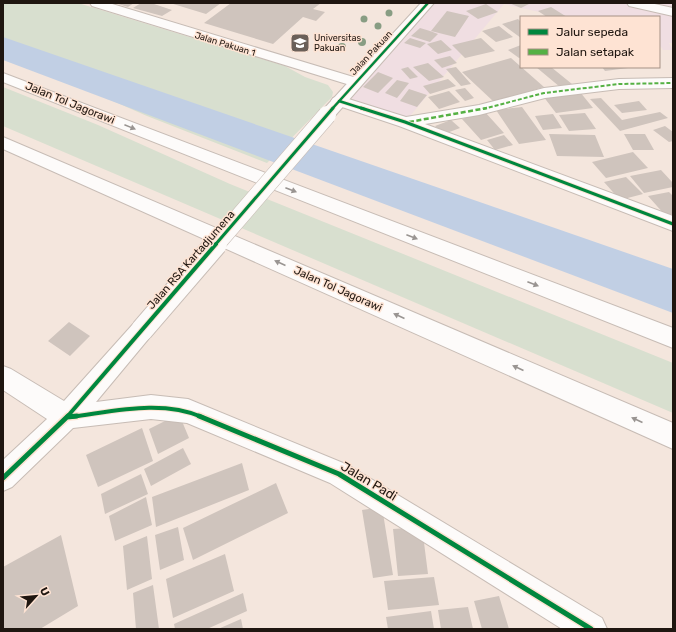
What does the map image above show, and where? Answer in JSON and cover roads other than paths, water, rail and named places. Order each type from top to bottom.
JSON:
[{"type":"main road","name":"Jalan Pakuan 1","points":[[96,3],[211,40],[355,82]]},
{"type":"main road","name":"Jalan Pakuan","points":[[333,108],[428,3]]},
{"type":"main road","points":[[633,3],[673,12]]},
{"type":"main road","name":"Jalan Tol Jagorawi","points":[[3,77],[673,338]]},
{"type":"main road","points":[[405,122],[479,110],[544,93],[619,84],[673,83]]},
{"type":"main road","points":[[333,108],[405,122],[673,224]]},
{"type":"main road","name":"Jalan RSA Kartadjumena","points":[[3,478],[68,417],[333,108]]},
{"type":"main road","name":"Jalan Tol Jagorawi","points":[[3,142],[673,436]]},
{"type":"main road","points":[[3,377],[68,417]]},
{"type":"main road","name":"Jalan Padi","points":[[68,417],[151,407],[188,411],[339,474],[591,629]]},
{"type":"waterway","points":[[3,48],[673,291]]},
{"type":"place","name":"Universitas Pakuan","points":[[300,43]]}]
